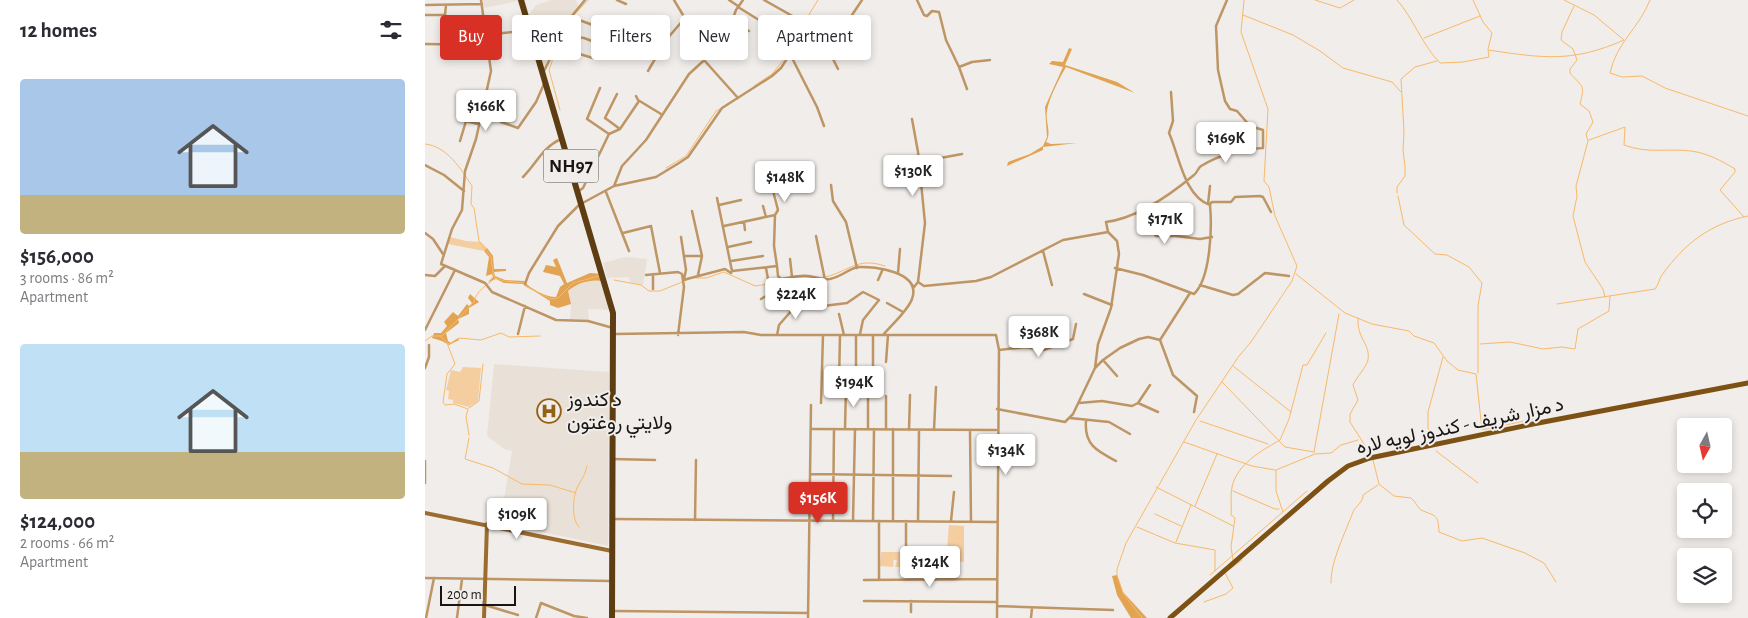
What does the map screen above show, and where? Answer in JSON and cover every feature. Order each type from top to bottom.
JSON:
[{"type":"highway","name":"NH97","points":[[521,0],[526,15]]},
{"type":"highway","name":"NH97","points":[[540,60],[610,297],[615,331]]},
{"type":"highway","points":[[612,615],[612,458],[615,331]]},
{"type":"main road","name":"د مزار شریف - کندوز لویه لاره","points":[[1170,618],[1321,487],[1355,463],[1533,424],[1748,382]]},
{"type":"street","points":[[481,0],[483,15]]},
{"type":"street","points":[[573,15],[585,0]]},
{"type":"street","points":[[617,0],[626,4]]},
{"type":"street","points":[[674,0],[683,15]]},
{"type":"street","points":[[729,0],[758,19]]},
{"type":"street","points":[[735,15],[743,0]]},
{"type":"street","points":[[764,0],[791,15]]},
{"type":"street","points":[[853,15],[862,0]]},
{"type":"street","points":[[917,0],[924,15],[927,16],[932,11],[939,12],[946,40],[967,89]]},
{"type":"street","points":[[1095,368],[1098,344],[1112,305],[1115,268],[1119,254],[1117,241],[1108,232],[1106,222],[1137,212],[1162,199],[1195,175],[1200,167],[1232,151],[1239,152],[1263,148],[1264,146],[1263,130],[1250,126],[1237,112],[1230,109],[1225,101],[1218,70],[1216,26],[1227,0]]},
{"type":"street","points":[[426,5],[482,4]]},
{"type":"street","points":[[425,15],[445,15],[446,5]]},
{"type":"street","points":[[648,71],[665,40],[680,24]]},
{"type":"street","points":[[425,44],[440,44]]},
{"type":"street","points":[[489,60],[491,71],[479,124],[465,171],[462,210],[452,229],[441,264],[485,283],[492,292],[556,320],[588,321],[615,331],[678,335],[744,332],[777,335],[996,335],[999,350],[997,409],[997,618]]},
{"type":"street","points":[[544,71],[550,60]]},
{"type":"street","points":[[614,186],[622,166],[646,140],[661,114],[689,74],[705,60],[738,99]]},
{"type":"street","points":[[525,284],[529,273],[553,233],[583,203],[614,186],[656,177],[688,157],[722,108],[772,76],[785,60]]},
{"type":"street","points":[[793,60],[824,126]]},
{"type":"street","points":[[834,60],[838,69]]},
{"type":"street","points":[[959,67],[972,62],[991,60]]},
{"type":"street","points":[[501,122],[518,128],[536,102],[546,80]]},
{"type":"street","points":[[600,88],[587,119],[609,134]]},
{"type":"street","points":[[1171,92],[1173,121],[1168,130],[1195,196],[1209,204]]},
{"type":"street","points":[[617,94],[605,118],[620,130]]},
{"type":"street","points":[[636,96],[639,101],[661,114]]},
{"type":"street","points":[[579,191],[583,188],[609,134],[620,130],[639,101]]},
{"type":"street","points":[[773,187],[777,210],[775,215],[774,246],[779,278],[808,276],[825,280],[839,277],[857,268],[872,267],[904,276],[913,287],[918,282],[925,223],[919,162],[912,119]]},
{"type":"street","points":[[460,142],[466,121],[479,124]]},
{"type":"street","points":[[523,177],[534,166],[545,148],[563,138]]},
{"type":"street","points":[[919,162],[962,154]]},
{"type":"street","points":[[425,164],[444,175],[463,191]]},
{"type":"street","points":[[773,192],[794,186]]},
{"type":"street","points":[[831,186],[833,201],[846,222],[857,261],[857,268]]},
{"type":"street","points":[[1115,268],[1143,275],[1194,294],[1201,285],[1212,237],[1209,204],[1210,186]]},
{"type":"street","points":[[606,192],[629,251]]},
{"type":"street","points":[[1209,204],[1212,202],[1231,202],[1235,197],[1260,196],[1263,197],[1271,212]]},
{"type":"street","points":[[717,198],[733,271]]},
{"type":"street","points":[[719,205],[741,200]]},
{"type":"street","points":[[763,206],[766,217]]},
{"type":"street","points":[[692,210],[702,256],[698,275]]},
{"type":"street","points":[[1137,212],[1156,236],[1200,239],[1212,237]]},
{"type":"street","points":[[724,226],[775,215]]},
{"type":"street","points":[[744,222],[745,230]]},
{"type":"street","points":[[623,233],[651,226],[660,274]]},
{"type":"street","points":[[918,282],[924,286],[976,281],[998,274],[1043,250],[1071,238],[1108,232]]},
{"type":"street","points":[[425,233],[433,239],[443,254]]},
{"type":"street","points":[[816,236],[825,280]]},
{"type":"street","points":[[678,335],[683,280],[686,270],[681,237]]},
{"type":"street","points":[[728,247],[751,242]]},
{"type":"street","points":[[897,273],[900,249]]},
{"type":"street","points":[[1043,250],[1052,285]]},
{"type":"street","points":[[684,256],[702,256]]},
{"type":"street","points":[[731,262],[763,256]]},
{"type":"street","points":[[790,259],[792,277]]},
{"type":"street","points":[[425,275],[435,276],[445,266]]},
{"type":"street","points":[[683,280],[725,269],[731,273],[733,271],[777,266]]},
{"type":"street","points":[[766,268],[768,279]]},
{"type":"street","points":[[425,330],[455,270]]},
{"type":"street","points":[[878,280],[882,271]]},
{"type":"street","points":[[646,275],[678,272],[683,280]]},
{"type":"street","points":[[1201,285],[1233,295],[1238,294],[1265,273],[1289,276]]},
{"type":"street","points":[[653,274],[653,289]]},
{"type":"street","points":[[883,335],[913,297],[911,284]]},
{"type":"street","points":[[761,299],[776,290],[788,302],[792,310]]},
{"type":"street","points":[[782,297],[795,292]]},
{"type":"street","points":[[777,335],[779,325],[792,310],[847,303],[863,292],[879,300],[863,320],[858,335],[856,383]]},
{"type":"street","points":[[1160,340],[1190,293]]},
{"type":"street","points":[[1084,294],[1112,305]]},
{"type":"street","points":[[887,303],[903,312]]},
{"type":"street","points":[[518,334],[525,306]]},
{"type":"street","points":[[839,314],[842,335],[839,382]]},
{"type":"street","points":[[999,350],[1025,347],[1044,350],[1073,339],[1075,324]]},
{"type":"street","points":[[821,404],[823,334]]},
{"type":"street","points":[[873,335],[873,377]]},
{"type":"street","points":[[886,362],[888,335]]},
{"type":"street","points":[[997,409],[1065,422],[1070,418],[1077,403],[1081,400],[1085,386],[1095,368],[1103,360],[1120,348],[1139,339],[1148,337],[1160,340]]},
{"type":"street","points":[[1160,340],[1173,375],[1197,396],[1194,412]]},
{"type":"street","points":[[425,368],[429,357],[429,345]]},
{"type":"street","points":[[1103,360],[1117,376]]},
{"type":"street","points":[[1077,403],[1102,401],[1132,406],[1138,403],[1150,385]]},
{"type":"street","points":[[845,429],[846,386]]},
{"type":"street","points":[[868,387],[868,429]]},
{"type":"street","points":[[934,430],[936,387]]},
{"type":"street","points":[[909,430],[910,395]]},
{"type":"street","points":[[886,396],[886,429]]},
{"type":"street","points":[[1138,403],[1158,412]]},
{"type":"street","points":[[808,618],[811,405]]},
{"type":"street","points":[[1070,418],[1109,422],[1130,434]]},
{"type":"street","points":[[1086,421],[1085,434],[1096,451],[1116,461]]},
{"type":"street","points":[[812,429],[997,430]]},
{"type":"street","points":[[833,521],[834,429]]},
{"type":"street","points":[[853,521],[855,429]]},
{"type":"street","points":[[873,521],[874,429]]},
{"type":"street","points":[[893,429],[893,521]]},
{"type":"street","points":[[970,430],[971,522]]},
{"type":"street","points":[[919,431],[919,521]]},
{"type":"street","points":[[612,458],[655,460]]},
{"type":"street","points":[[425,460],[425,483]]},
{"type":"street","points":[[695,520],[696,460]]},
{"type":"street","points":[[811,474],[951,476]]},
{"type":"street","points":[[951,521],[953,492]]},
{"type":"street","points":[[425,513],[487,524],[612,551]]},
{"type":"street","points":[[612,519],[997,522]]},
{"type":"street","points":[[879,521],[879,580]]},
{"type":"street","points":[[906,521],[906,567]]},
{"type":"street","points":[[485,618],[487,524]]},
{"type":"street","points":[[425,578],[613,581]]},
{"type":"street","points":[[426,618],[434,578]]},
{"type":"street","points":[[457,618],[462,579]]},
{"type":"street","points":[[863,580],[997,580]]},
{"type":"street","points":[[863,601],[997,602]]},
{"type":"street","points":[[911,601],[911,612]]},
{"type":"street","points":[[536,618],[541,603],[574,616],[587,618]]},
{"type":"street","points":[[485,605],[518,615]]},
{"type":"street","points":[[997,606],[1113,610]]},
{"type":"street","points":[[1031,618],[1032,608]]},
{"type":"street","points":[[612,615],[716,612],[808,613]]},
{"type":"street","points":[[716,612],[716,618]]},
{"type":"shaded area","points":[[483,0],[525,0],[529,15],[522,15],[517,1],[484,8]]},
{"type":"shaded area","points":[[552,0],[576,0],[579,8],[572,15],[529,15],[536,5]]},
{"type":"shaded area","points":[[1069,48],[1072,49],[1065,65],[1117,82],[1135,93],[1066,67],[1048,106],[1048,138],[1046,142],[1051,144],[1077,143],[1043,147],[1043,150],[1007,166],[1008,162],[1030,154],[1043,146],[1047,137],[1045,107],[1063,67],[1049,64],[1052,61],[1063,62]]},
{"type":"shaded area","points":[[539,60],[549,60],[543,72]]},
{"type":"shaded area","points":[[450,237],[481,242],[487,248],[484,251],[448,244]]},
{"type":"shaded area","points":[[487,248],[493,256],[494,269],[506,269],[506,271],[494,272],[495,276],[505,280],[524,281],[534,290],[548,296],[556,297],[560,287],[564,284],[560,276],[543,272],[546,265],[556,267],[553,260],[557,258],[567,283],[590,273],[604,274],[604,281],[594,280],[576,285],[568,291],[571,304],[558,308],[550,305],[550,301],[523,284],[504,283],[496,279],[488,282],[493,277],[492,274],[486,276],[489,257],[484,251]]},
{"type":"shaded area","points":[[625,257],[647,259],[643,285],[631,283],[628,277],[607,278],[603,263]]},
{"type":"shaded area","points":[[595,279],[604,281],[611,310],[588,309],[589,321],[570,320],[571,306],[568,291],[575,285]]},
{"type":"shaded area","points":[[470,294],[479,302],[469,308],[469,314],[458,319],[459,323],[446,333],[448,341],[451,343],[458,338],[459,340],[449,345],[432,338],[434,333],[441,333],[447,326],[444,322],[453,312],[458,316],[467,304],[469,306],[472,303],[468,298]]},
{"type":"shaded area","points":[[494,364],[609,372],[608,546],[500,523],[512,451],[504,449],[487,436]]},
{"type":"shaded area","points":[[463,367],[481,368],[478,401],[469,407],[453,403],[453,400],[448,399],[449,391],[446,390],[451,370],[460,372]]},
{"type":"shaded area","points":[[949,525],[964,526],[964,562],[946,561]]},
{"type":"shaded area","points":[[881,552],[904,552],[904,567],[895,567],[897,560],[894,560],[894,556],[893,567],[880,566]]},
{"type":"shaded area","points":[[1117,575],[1123,592],[1147,618],[1131,618],[1117,595],[1112,576]]},
{"type":"waterway","points":[[574,15],[588,0]]},
{"type":"waterway","points":[[809,15],[818,0]]},
{"type":"waterway","points":[[1142,618],[1123,593],[1117,575],[1117,569],[1126,543],[1196,420],[1292,281],[1297,266],[1275,216],[1269,187],[1264,181],[1268,109],[1241,32],[1244,0]]},
{"type":"waterway","points":[[1315,0],[1340,8],[1354,0]]},
{"type":"waterway","points":[[1397,0],[1440,63],[1463,62],[1489,57],[1488,50],[1557,57],[1589,52],[1624,40],[1594,15],[1564,0]]},
{"type":"waterway","points":[[1473,0],[1483,22],[1492,33],[1488,49]]},
{"type":"waterway","points":[[1650,0],[1646,10],[1617,53],[1610,73],[1622,77],[1642,76],[1665,88],[1748,116]]},
{"type":"waterway","points":[[1574,6],[1562,32],[1561,40],[1573,49],[1577,60],[1570,69],[1570,73],[1582,87],[1580,104],[1589,111],[1593,122],[1586,134],[1588,141],[1576,186],[1577,196],[1573,216],[1585,262],[1603,289],[1605,297]]},
{"type":"waterway","points":[[1243,15],[1293,35],[1320,51],[1343,68],[1392,82],[1401,92]]},
{"type":"waterway","points":[[1424,38],[1480,16]]},
{"type":"waterway","points":[[552,60],[549,70],[560,110]]},
{"type":"waterway","points":[[754,86],[772,74],[783,60]]},
{"type":"waterway","points":[[1397,193],[1397,187],[1405,176],[1401,79],[1415,67],[1437,61]]},
{"type":"waterway","points":[[666,168],[686,156],[716,111],[720,109]]},
{"type":"waterway","points":[[1589,140],[1625,127],[1624,145],[1649,150],[1691,151],[1720,160],[1735,169],[1735,172],[1720,190],[1744,217]]},
{"type":"waterway","points":[[425,144],[440,149],[453,159],[472,186],[471,204],[474,208],[479,241],[491,257],[495,278],[524,283],[525,286],[551,299],[558,298],[573,283],[599,276]]},
{"type":"waterway","points":[[1398,196],[1404,225],[1435,254],[1447,255],[1469,267],[1482,283],[1478,306],[1478,373]]},
{"type":"waterway","points":[[1557,304],[1655,289],[1661,277],[1680,253],[1699,236],[1722,224],[1748,216]]},
{"type":"waterway","points":[[821,278],[859,264],[875,263],[885,266]]},
{"type":"waterway","points":[[696,278],[706,278],[724,272],[755,286],[769,284],[781,279]]},
{"type":"waterway","points":[[1296,274],[1345,313],[1372,324],[1409,331],[1414,336],[1434,343],[1447,361],[1458,370],[1476,374],[1482,430],[1534,419]]},
{"type":"waterway","points":[[425,341],[432,336],[442,336],[474,302],[479,291],[495,278]]},
{"type":"waterway","points":[[614,280],[641,285],[649,291],[660,291],[687,280]]},
{"type":"waterway","points":[[1480,344],[1510,342],[1543,349],[1562,347],[1575,349],[1578,329],[1609,311],[1610,296]]},
{"type":"waterway","points":[[1314,452],[1339,314]]},
{"type":"waterway","points":[[1358,318],[1359,331],[1367,350],[1368,360],[1353,385],[1358,400],[1350,414],[1350,422],[1371,455]]},
{"type":"waterway","points":[[440,336],[449,344],[459,338],[481,340],[501,333],[509,337],[540,336]]},
{"type":"waterway","points":[[1233,560],[1231,547],[1235,518],[1231,515],[1231,494],[1235,479],[1244,465],[1280,440],[1289,419],[1303,365],[1307,365],[1326,333]]},
{"type":"waterway","points":[[447,343],[455,364],[447,374],[443,402],[445,405],[454,404],[468,409],[466,417],[469,435]]},
{"type":"waterway","points":[[1434,438],[1428,428],[1428,412],[1443,357]]},
{"type":"waterway","points":[[469,408],[479,401],[483,364]]},
{"type":"waterway","points":[[1233,366],[1291,412]]},
{"type":"waterway","points":[[1222,382],[1285,447],[1314,452]]},
{"type":"waterway","points":[[1200,421],[1268,444]]},
{"type":"waterway","points":[[469,438],[465,459],[493,468],[522,484],[550,485],[576,493]]},
{"type":"waterway","points":[[1283,512],[1276,491],[1276,470],[1315,454],[1331,453],[1341,445],[1358,440]]},
{"type":"waterway","points":[[1184,442],[1252,466],[1275,470]]},
{"type":"waterway","points":[[1436,451],[1478,483]]},
{"type":"waterway","points":[[1195,506],[1217,454]]},
{"type":"waterway","points":[[1373,460],[1379,484],[1394,496],[1411,498],[1421,510],[1435,516],[1439,532],[1462,541],[1482,538],[1525,553],[1544,563],[1556,582]]},
{"type":"waterway","points":[[579,527],[576,524],[574,502],[577,488],[587,466]]},
{"type":"waterway","points":[[1331,583],[1333,566],[1353,512],[1362,500],[1363,495],[1378,485]]},
{"type":"waterway","points":[[1156,487],[1233,526]]},
{"type":"waterway","points":[[1233,491],[1279,509]]},
{"type":"waterway","points":[[1210,575],[1307,491]]},
{"type":"waterway","points":[[1176,542],[1191,505]]},
{"type":"waterway","points":[[1155,514],[1181,526]]},
{"type":"waterway","points":[[1137,527],[1175,543],[1215,550],[1215,571]]},
{"type":"waterway","points":[[1230,569],[1242,560]]},
{"type":"waterway","points":[[1204,602],[1226,594],[1233,588],[1225,573]]},
{"type":"place","name":"د کندوز ولایتي روغتون","points":[[549,411]]}]
